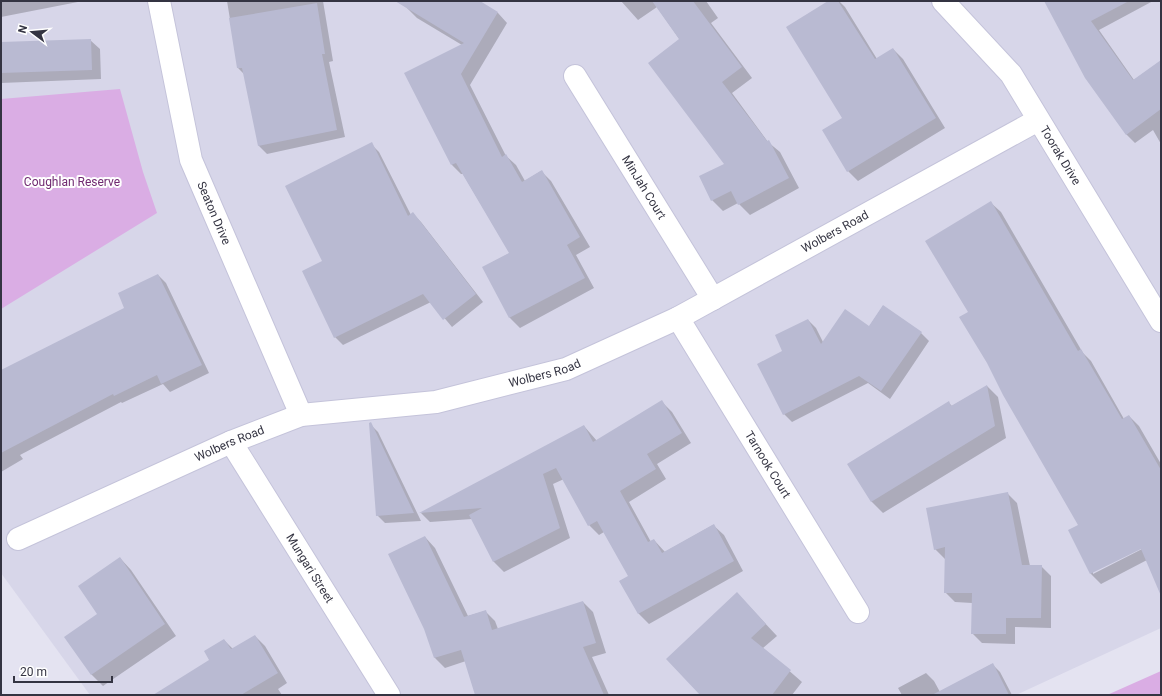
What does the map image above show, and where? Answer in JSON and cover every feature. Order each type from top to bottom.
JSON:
[{"type":"street","name":"Seaton Drive","points":[[159,1],[191,160],[301,415]]},
{"type":"street","name":"Toorak Drive","points":[[943,1],[1011,74],[1161,321]]},
{"type":"street","name":"MinJah Court","points":[[575,76],[713,299]]},
{"type":"street","name":"Wolbers Road","points":[[18,539],[231,442],[301,415],[436,402],[566,369],[678,318],[1038,120]]},
{"type":"street","name":"Tarnook Court","points":[[678,318],[858,612]]},
{"type":"street","name":"Mungari Street","points":[[231,442],[389,695]]},
{"type":"shaded area","points":[[1,1],[1161,1],[1161,628],[1016,695],[90,695],[1,573]]},
{"type":"green space","name":"Coughlan Reserve","points":[[120,89],[143,172],[157,213],[1,309],[1,99]]},
{"type":"green space","points":[[1161,671],[1161,695],[1107,695]]},
{"type":"building","points":[[395,1],[480,1],[498,12],[461,74],[502,157],[506,154],[522,182],[542,170],[580,237],[567,245],[585,278],[509,318],[482,267],[509,253],[456,163],[451,165],[404,73],[464,43]]},
{"type":"building","points":[[652,1],[693,1],[742,67],[722,82],[767,141],[769,140],[789,178],[738,205],[731,191],[711,201],[699,176],[724,164],[648,63],[679,39]]},
{"type":"building","points":[[828,1],[838,1],[875,59],[893,48],[936,118],[847,172],[822,130],[842,118],[786,27]]},
{"type":"building","points":[[1044,1],[1129,1],[1091,21],[1133,80],[1161,60],[1161,109],[1126,135],[1085,78]]},
{"type":"building","points":[[317,3],[325,54],[322,54],[337,130],[258,146],[242,68],[237,68],[229,18]]},
{"type":"building","points":[[91,39],[92,70],[1,73],[1,42]]},
{"type":"building","points":[[372,142],[408,216],[413,212],[476,294],[443,320],[423,294],[334,338],[302,271],[322,261],[285,186]]},
{"type":"building","points":[[991,201],[1078,351],[1081,349],[1122,419],[1129,415],[1161,470],[1161,596],[1141,549],[1090,574],[1068,530],[1078,525],[1003,395],[987,363],[959,317],[968,312],[925,241]]},
{"type":"building","points":[[158,274],[202,365],[161,384],[157,375],[114,396],[113,394],[1,453],[1,370],[124,308],[118,293]]},
{"type":"building","points":[[883,305],[922,332],[881,391],[859,376],[783,415],[757,364],[782,351],[775,335],[808,319],[821,344],[845,309],[869,326]]},
{"type":"building","points":[[987,385],[995,426],[871,502],[847,464],[949,401],[951,406]]},
{"type":"building","points":[[662,400],[682,433],[647,454],[656,469],[620,491],[648,542],[654,539],[662,553],[714,524],[734,561],[638,614],[619,581],[628,576],[597,521],[588,526],[556,468],[543,474],[560,528],[493,562],[469,515],[482,508],[419,513],[584,425],[593,442]]},
{"type":"building","points":[[371,422],[414,513],[376,516],[369,423]]},
{"type":"building","points":[[1008,492],[1022,565],[1042,565],[1041,618],[1006,618],[1006,634],[971,634],[972,593],[944,593],[945,547],[934,550],[926,508]]},
{"type":"building","points":[[425,536],[464,617],[486,610],[492,630],[583,601],[596,643],[583,647],[604,695],[475,695],[461,650],[434,658],[424,629],[388,554]]},
{"type":"building","points":[[120,557],[165,624],[91,675],[64,637],[97,614],[78,586]]},
{"type":"building","points":[[737,592],[766,624],[751,638],[791,670],[772,695],[700,695],[666,659]]},
{"type":"building","points":[[255,635],[278,673],[241,695],[153,695],[209,660],[204,651],[224,639],[231,649]]},
{"type":"building","points":[[993,663],[1009,695],[932,695]]}]
